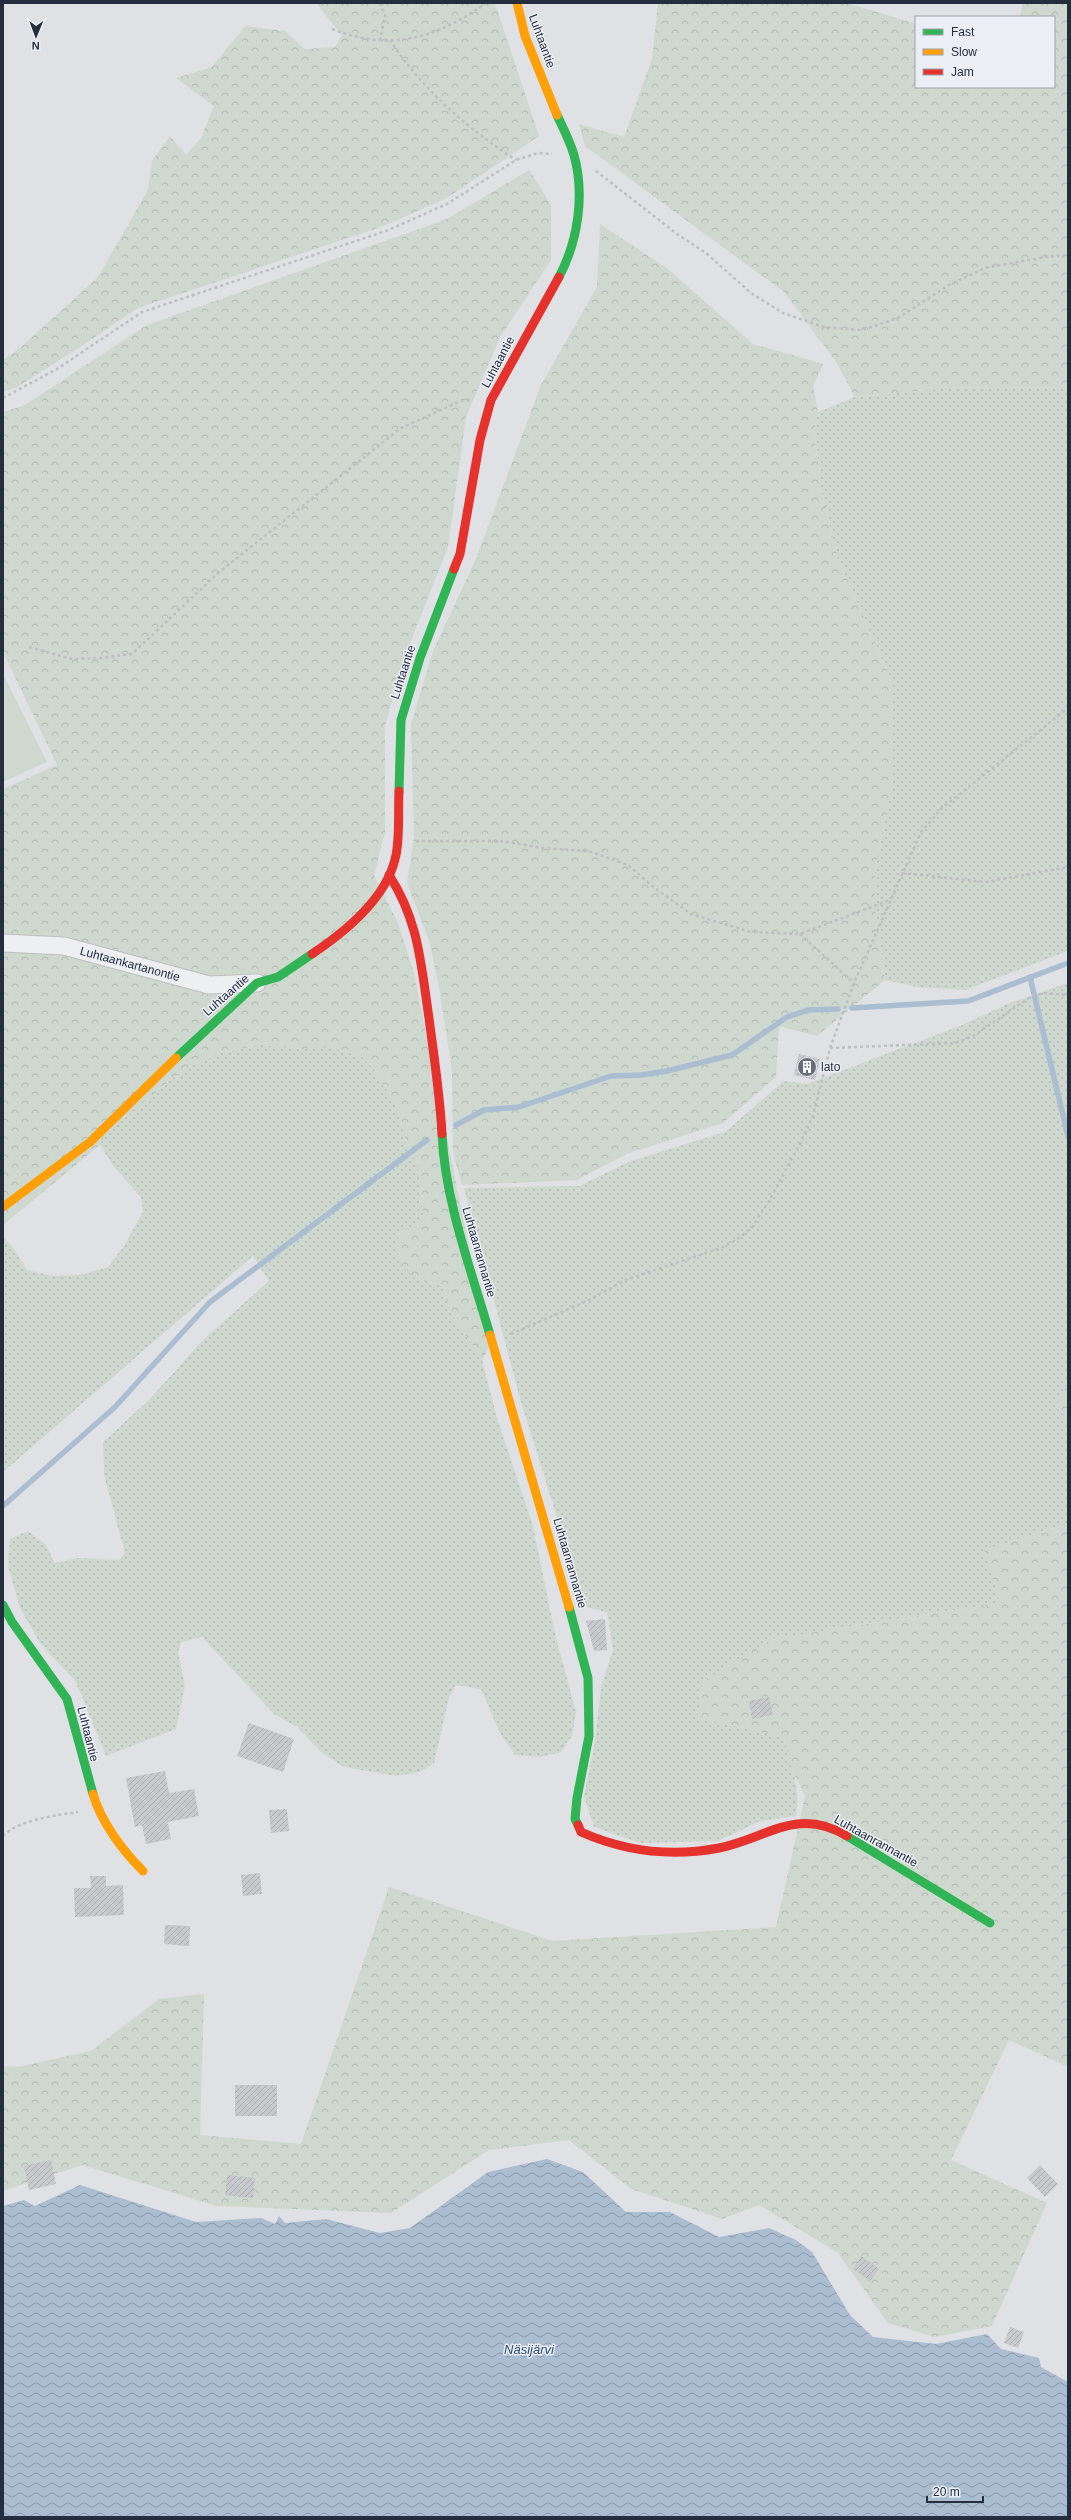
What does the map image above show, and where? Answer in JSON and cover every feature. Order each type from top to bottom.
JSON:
[{"type":"street","name":"Luhtaantie","points":[[3,1206],[90,1142],[210,1024],[257,983],[278,977],[320,949],[358,917],[379,893],[389,875],[396,856],[401,720],[420,658],[460,554],[480,440],[491,400],[568,260],[576,232],[579,195],[574,155],[525,36],[517,3]]},
{"type":"street","name":"Luhtaanrannantie","points":[[389,875],[398,889],[417,936],[440,1097],[443,1162],[461,1236],[563,1582],[588,1678],[589,1736],[576,1798],[575,1819],[581,1832],[597,1840],[633,1849],[679,1852],[719,1848],[788,1825],[820,1824],[846,1835],[990,1923]]},
{"type":"street","name":"Luhtaankartanontie","points":[[3,943],[64,946],[209,985],[257,983]]},
{"type":"street","name":"Luhtaantie","points":[[3,1605],[12,1622],[67,1699],[97,1808],[130,1858],[143,1871]]},
{"type":"path","points":[[380,3],[385,16],[380,40]]},
{"type":"path","points":[[332,29],[352,37],[380,40],[410,40],[460,22],[486,3]]},
{"type":"path","points":[[390,40],[408,67],[484,140],[516,160]]},
{"type":"path","points":[[3,398],[57,369],[142,312],[386,231],[447,204],[516,160],[538,153],[574,155],[677,234],[706,253],[752,293],[783,313],[824,327],[862,330],[898,318],[949,285],[985,268],[1045,257],[1068,255]]},
{"type":"path","points":[[29,647],[72,659],[100,658],[132,654],[218,573],[401,428],[463,400],[491,400]]},
{"type":"path","points":[[495,1349],[507,1337],[525,1327],[587,1301],[625,1280],[721,1248],[736,1240],[752,1227],[769,1201],[813,1116],[830,1048],[854,983],[921,832],[941,809],[1068,708]]},
{"type":"path","points":[[397,840],[501,841],[543,848],[588,851],[628,865],[656,889],[691,914],[751,932],[800,934],[890,900]]},
{"type":"path","points":[[902,873],[986,882],[1068,867]]},
{"type":"path","points":[[800,934],[854,983]]},
{"type":"path","points":[[830,1048],[955,1043],[973,1036],[1032,996],[1044,993],[1068,995]]},
{"type":"path","points":[[3,1836],[18,1826],[48,1817],[97,1808]]},
{"type":"green space","points":[[319,3],[495,3],[539,136],[447,198],[384,226],[138,308],[17,387],[3,392],[3,360],[20,348],[98,277],[148,190],[152,161],[170,136],[186,155],[201,138],[214,106],[176,78],[212,67],[245,26],[285,31],[305,49],[335,47],[342,36],[318,5]]},
{"type":"green space","points":[[658,3],[848,3],[915,24],[915,88],[1055,88],[1055,16],[1020,16],[1023,3],[1068,3],[1068,387],[939,389],[855,397],[836,362],[784,292],[585,146],[579,124],[624,137],[652,59]]},
{"type":"green space","points":[[529,170],[551,205],[551,260],[500,337],[466,417],[448,547],[405,656],[385,725],[385,832],[374,875],[398,923],[414,973],[489,1348],[482,1360],[454,1317],[441,1285],[416,1279],[399,1264],[397,1235],[424,1221],[418,1166],[405,1140],[398,1109],[375,1070],[362,1057],[330,1047],[303,1049],[261,1045],[223,1052],[184,1069],[105,1134],[100,1145],[3,1225],[3,789],[57,765],[3,652],[3,412],[25,405],[147,325],[447,219]]},
{"type":"green space","points":[[600,224],[668,269],[753,344],[823,364],[813,386],[818,412],[814,432],[822,494],[838,558],[891,681],[891,789],[875,872],[875,907],[885,980],[817,1036],[779,1026],[776,1077],[723,1123],[626,1154],[577,1180],[462,1185],[453,1153],[452,1070],[438,982],[429,940],[407,883],[414,837],[411,724],[433,651],[475,561],[541,385],[597,287]]},
{"type":"green space","points":[[1068,387],[1068,951],[965,990],[917,987],[885,980],[874,903],[875,872],[891,789],[891,681],[838,558],[822,494],[814,432],[818,412],[855,397],[939,389]]},
{"type":"green space","points":[[3,674],[47,762],[3,782]]},
{"type":"green space","points":[[1068,983],[1068,1383],[1057,1404],[1068,1423],[1068,1524],[984,1550],[1001,1603],[840,1628],[698,1718],[784,1737],[796,1786],[796,1816],[760,1821],[718,1841],[640,1843],[594,1827],[584,1796],[595,1742],[601,1687],[613,1650],[607,1612],[585,1607],[521,1402],[464,1188],[579,1186],[631,1161],[725,1132],[784,1081],[807,1084],[960,1026],[1012,1002]]},
{"type":"green space","points":[[261,1045],[303,1049],[330,1047],[362,1057],[375,1070],[398,1109],[405,1140],[418,1166],[424,1221],[397,1235],[416,1279],[441,1285],[454,1317],[482,1360],[496,1414],[533,1526],[555,1634],[576,1712],[572,1736],[561,1752],[541,1757],[515,1755],[500,1733],[481,1689],[456,1685],[449,1698],[434,1763],[420,1772],[396,1776],[344,1767],[321,1752],[297,1727],[274,1714],[202,1637],[181,1642],[178,1652],[185,1686],[176,1729],[106,1756],[76,1682],[40,1643],[20,1608],[8,1566],[10,1539],[28,1531],[45,1544],[55,1563],[77,1558],[119,1560],[125,1553],[104,1475],[103,1442],[149,1400],[203,1340],[269,1281],[253,1256],[3,1472],[3,1237],[11,1245],[27,1270],[53,1276],[80,1275],[108,1267],[124,1246],[143,1212],[141,1197],[114,1167],[100,1145],[105,1134],[184,1069],[223,1052]]},
{"type":"green space","points":[[1068,1383],[1068,1423],[1057,1404]]},
{"type":"green space","points":[[1068,1524],[1068,2067],[1009,2040],[951,2160],[1047,2203],[992,2326],[934,2337],[888,2323],[838,2253],[759,2205],[722,2219],[631,2189],[569,2140],[489,2150],[391,2213],[217,2206],[82,2165],[3,2191],[3,2066],[17,2067],[91,2051],[159,1999],[204,1994],[200,2135],[301,2144],[389,1887],[552,1941],[776,1927],[805,1796],[794,1774],[784,1737],[697,1718],[703,1681],[771,1639],[1000,1603],[984,1550]]},
{"type":"water","name":"Näsijärvi","points":[[547,2159],[583,2172],[626,2212],[670,2212],[719,2237],[769,2228],[796,2240],[812,2252],[850,2315],[873,2337],[936,2344],[987,2334],[1001,2349],[1039,2358],[1041,2367],[1068,2382],[1068,2517],[3,2517],[3,2206],[24,2200],[35,2206],[80,2185],[196,2222],[261,2218],[275,2224],[279,2216],[285,2223],[326,2219],[380,2233],[410,2228],[488,2172]]},
{"type":"building","name":"lato","points":[[799,1054],[820,1059],[815,1080],[794,1075]]},
{"type":"building","points":[[605,1619],[607,1650],[594,1651],[586,1621]]},
{"type":"building","points":[[769,1697],[773,1715],[752,1719],[749,1701]]},
{"type":"building","points":[[249,1723],[294,1739],[283,1772],[237,1756]]},
{"type":"building","points":[[165,1771],[169,1793],[194,1789],[199,1816],[168,1822],[171,1839],[146,1844],[142,1825],[135,1827],[126,1778]]},
{"type":"building","points":[[287,1809],[289,1831],[271,1833],[269,1810]]},
{"type":"building","points":[[260,1873],[262,1894],[243,1896],[241,1875]]},
{"type":"building","points":[[90,1876],[106,1876],[106,1886],[123,1885],[124,1915],[75,1917],[74,1888],[91,1888]]},
{"type":"building","points":[[165,1925],[190,1926],[189,1946],[164,1944]]},
{"type":"building","points":[[235,2085],[277,2085],[277,2116],[235,2116]]},
{"type":"building","points":[[51,2160],[56,2184],[29,2190],[24,2166]]},
{"type":"building","points":[[1040,2165],[1058,2184],[1045,2197],[1027,2178]]},
{"type":"building","points":[[227,2175],[255,2178],[253,2198],[225,2195]]},
{"type":"building","points":[[861,2256],[879,2269],[870,2281],[853,2269]]},
{"type":"building","points":[[1010,2327],[1024,2332],[1018,2348],[1004,2343]]},
{"type":"waterway","points":[[852,1008],[968,1001],[1068,963]]},
{"type":"waterway","points":[[1030,977],[1068,1136]]},
{"type":"waterway","points":[[456,1125],[484,1110],[519,1107],[611,1076],[641,1075],[667,1071],[732,1055],[787,1017],[808,1010],[838,1009]]},
{"type":"waterway","points":[[3,1506],[115,1407],[210,1302],[427,1140]]},
{"type":"traffic: fast","points":[[557,115],[574,155],[579,186],[578,218],[575,233],[566,263],[559,277]]},
{"type":"traffic: fast","points":[[399,791],[401,720],[420,658],[454,569]]},
{"type":"traffic: fast","points":[[176,1058],[257,983],[278,977],[312,954]]},
{"type":"traffic: fast","points":[[442,1134],[444,1159],[453,1210],[490,1335]]},
{"type":"traffic: fast","points":[[3,1605],[12,1622],[67,1699],[93,1794]]},
{"type":"traffic: fast","points":[[569,1607],[588,1678],[589,1736],[577,1798],[575,1819],[578,1825]]},
{"type":"traffic: fast","points":[[847,1836],[990,1923]]},
{"type":"traffic: slow","points":[[517,3],[525,36],[557,115]]},
{"type":"traffic: slow","points":[[3,1207],[90,1142],[176,1058]]},
{"type":"traffic: slow","points":[[490,1335],[569,1607]]},
{"type":"traffic: slow","points":[[93,1794],[101,1815],[114,1836],[143,1871]]},
{"type":"traffic: jam","points":[[454,569],[460,554],[480,440],[491,400],[559,277]]},
{"type":"traffic: jam","points":[[312,954],[351,924],[375,899],[384,885],[396,855],[399,791]]},
{"type":"traffic: jam","points":[[389,875],[407,909],[413,926],[421,962],[435,1062],[442,1134]]},
{"type":"traffic: jam","points":[[578,1825],[581,1832],[597,1839],[631,1848],[666,1852],[701,1851],[719,1848],[783,1827],[797,1824],[813,1824],[829,1827],[847,1836]]},
{"type":"place","name":"lato","points":[[807,1067]]}]
